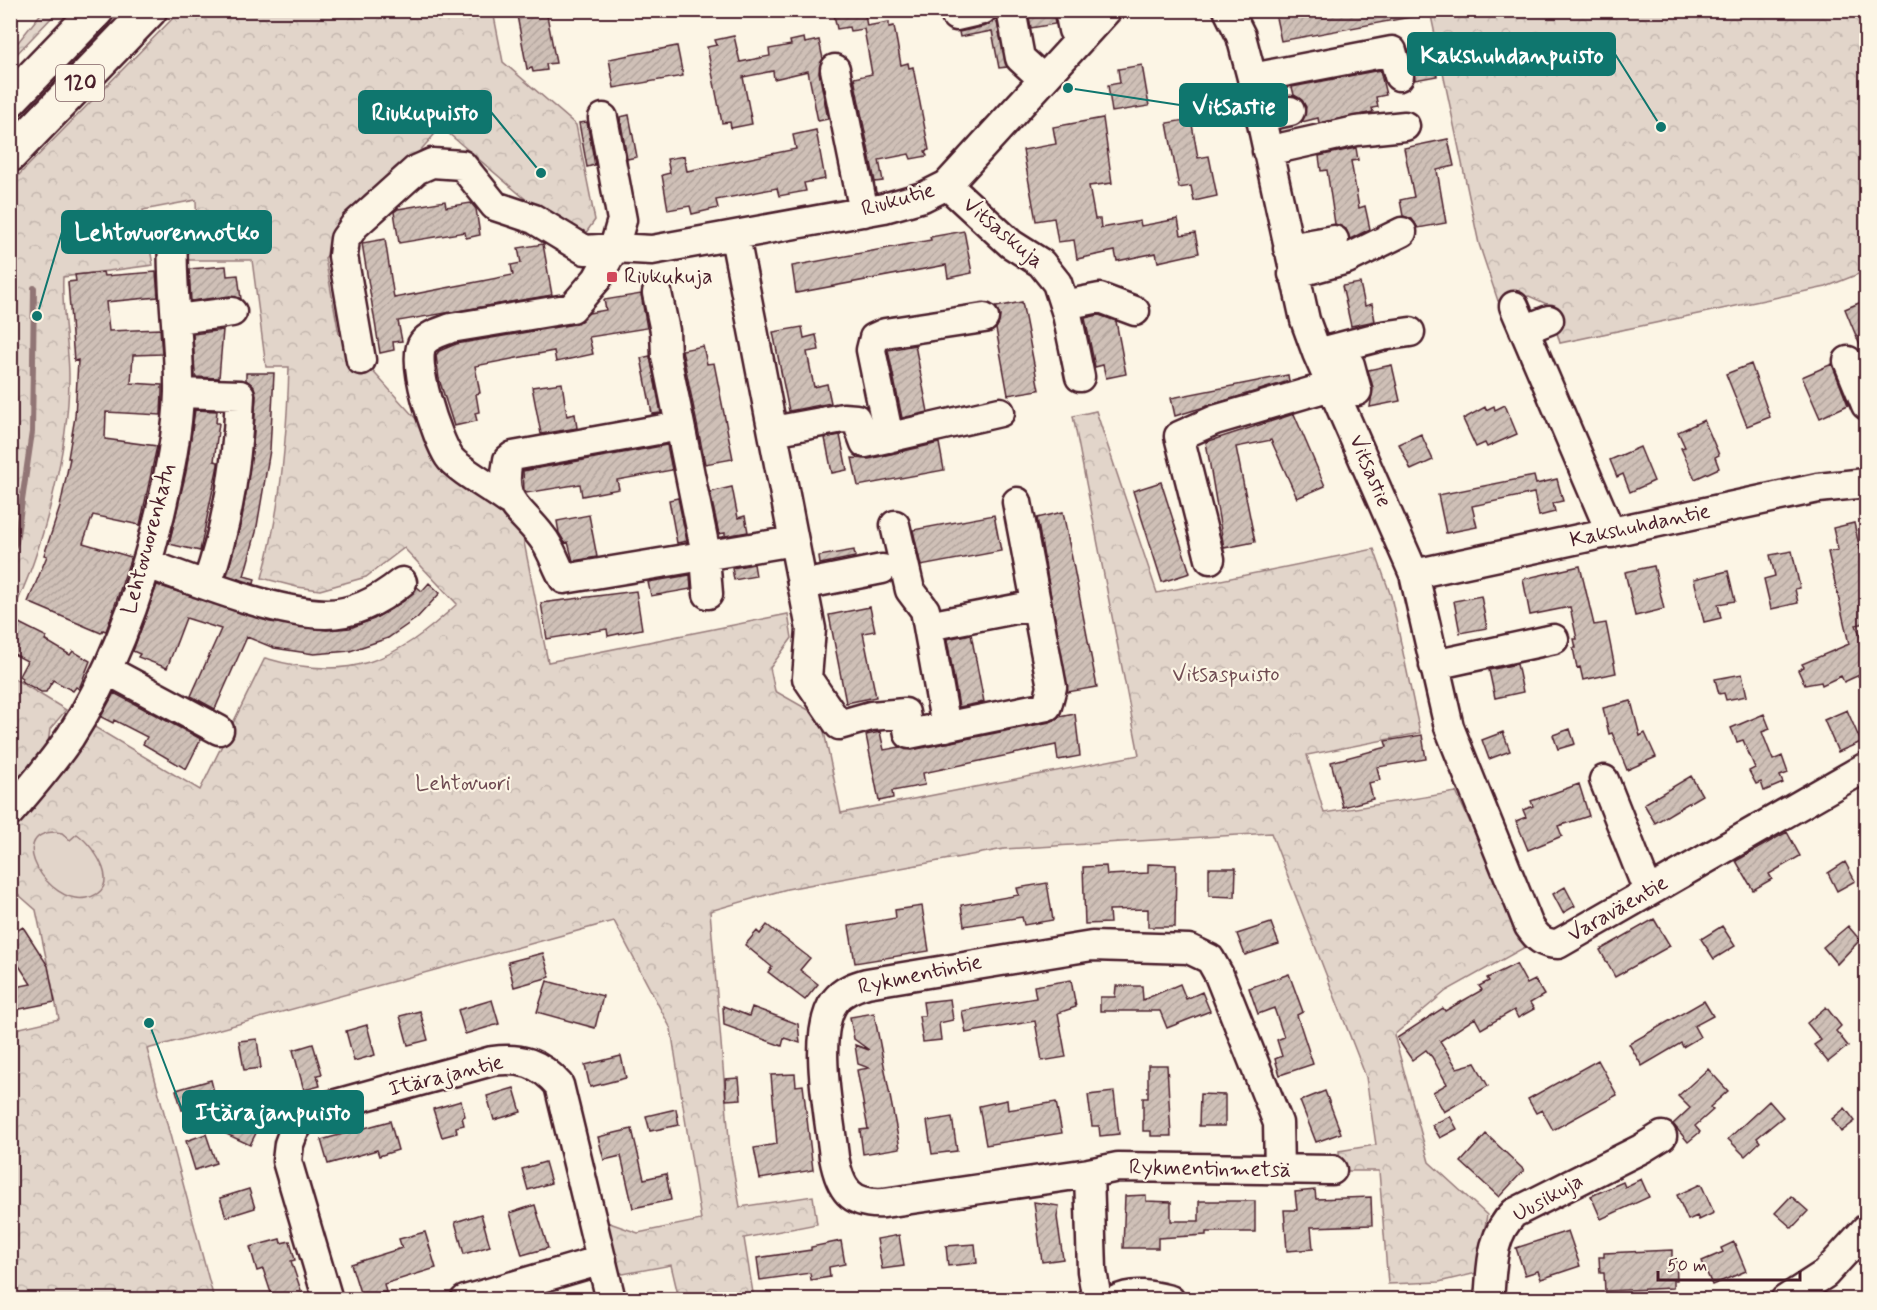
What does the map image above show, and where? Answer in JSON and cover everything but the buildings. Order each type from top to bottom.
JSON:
[{"type":"main road","name":"120","points":[[10,100],[97,10]]},
{"type":"main road","name":"120","points":[[10,155],[150,10]]},
{"type":"street","points":[[1011,10],[1020,58],[1043,79]]},
{"type":"street","name":"Riukutie","points":[[361,360],[343,256],[345,239],[356,225],[416,170],[432,163],[462,165],[495,206],[534,219],[585,250],[614,248],[652,250],[735,237],[864,212],[923,197],[947,185],[1107,10]]},
{"type":"street","name":"Vitsastie","points":[[1237,12],[1291,261],[1332,375],[1414,574],[1449,727]]},
{"type":"street","points":[[1252,78],[1392,51],[1399,76]]},
{"type":"street","points":[[835,69],[864,212]]},
{"type":"street","points":[[1260,117],[1290,111]]},
{"type":"street","points":[[603,118],[622,220],[614,248],[597,279],[572,308],[451,328],[434,334],[423,343],[419,353],[431,418],[450,458],[508,500],[542,537],[564,579],[794,541]]},
{"type":"street","points":[[1268,155],[1356,131],[1405,126]]},
{"type":"street","points":[[1268,155],[1317,149]]},
{"type":"street","name":"Vitsaskuja","points":[[947,185],[1011,244],[1041,263],[1061,294]]},
{"type":"street","points":[[1291,261],[1347,259],[1402,232]]},
{"type":"street","name":"Lehtovuorenkatu","points":[[10,812],[69,738],[107,670],[148,564],[170,474],[179,393],[177,319],[171,267],[173,233]]},
{"type":"street","points":[[735,237],[811,629],[807,678],[839,725],[871,716],[905,713],[909,734],[1047,706],[1052,687],[1017,502]]},
{"type":"street","points":[[1291,261],[1334,240]]},
{"type":"street","points":[[657,293],[665,331],[666,356],[704,556],[708,594]]},
{"type":"street","points":[[1080,377],[1061,294],[1100,298],[1136,311]]},
{"type":"street","points":[[177,319],[232,312]]},
{"type":"street","points":[[889,438],[871,350],[874,338],[885,333],[984,318]]},
{"type":"street","points":[[1529,319],[1611,533]]},
{"type":"street","points":[[1210,559],[1179,436],[1332,375],[1382,336],[1410,332]]},
{"type":"street","points":[[1848,361],[1866,405]]},
{"type":"street","points":[[179,393],[240,395],[233,473],[215,559],[207,584]]},
{"type":"street","points":[[773,431],[843,418],[856,419],[865,443],[1000,412]]},
{"type":"street","points":[[508,500],[506,472],[508,460],[513,456],[680,426]]},
{"type":"street","name":"Kakshuhdantie","points":[[1414,574],[1818,488],[1866,483]]},
{"type":"street","points":[[895,525],[910,590],[925,610],[946,727]]},
{"type":"street","points":[[148,564],[301,611],[328,614],[356,609],[386,595],[402,582]]},
{"type":"street","points":[[802,585],[882,568]]},
{"type":"street","points":[[928,626],[1036,605]]},
{"type":"street","points":[[1434,665],[1554,639]]},
{"type":"street","points":[[107,670],[219,730]]},
{"type":"street","name":"Varaväentie","points":[[1449,727],[1529,926],[1546,944],[1558,944],[1866,767]]},
{"type":"street","points":[[1604,780],[1648,891]]},
{"type":"street","name":"Rykmentintie","points":[[1089,1173],[884,1203],[866,1204],[855,1198],[845,1190],[837,1173],[823,1053],[823,1027],[836,999],[867,982],[1092,946],[1169,947],[1200,952],[1210,959],[1220,975],[1278,1123],[1279,1169]]},
{"type":"street","name":"Itärajantie","points":[[328,1299],[287,1161],[289,1144],[301,1121],[328,1106],[492,1061],[512,1058],[526,1061],[544,1070],[559,1085],[611,1299]]},
{"type":"street","name":"Uusikuja","points":[[1489,1299],[1495,1246],[1501,1226],[1514,1214],[1662,1136]]},
{"type":"street","name":"Rykmentinmetsä","points":[[1089,1173],[1118,1167],[1332,1170]]},
{"type":"street","points":[[1089,1173],[1092,1271],[1097,1299]]},
{"type":"street","points":[[1785,1299],[1825,1274],[1866,1229]]},
{"type":"street","points":[[465,1299],[602,1260]]},
{"type":"street","points":[[1117,1299],[1146,1295],[1170,1299]]},
{"type":"green space","points":[[43,11],[58,11],[11,60],[11,51]]},
{"type":"green space","points":[[180,11],[493,11],[503,62],[576,125],[595,220],[578,244],[441,127],[325,258],[339,334],[523,537],[548,662],[788,614],[792,638],[770,668],[775,691],[821,717],[841,813],[1139,755],[1073,416],[1096,411],[1157,593],[1374,549],[1391,596],[1420,733],[1307,755],[1324,813],[1456,792],[1527,946],[1446,991],[1394,1035],[1429,1162],[1487,1215],[1477,1273],[1439,1282],[1388,1284],[1379,1171],[1340,1171],[1339,1151],[1376,1145],[1366,1077],[1271,833],[1004,849],[787,889],[710,911],[730,1151],[740,1207],[813,1196],[817,1224],[744,1238],[754,1299],[679,1299],[671,1265],[623,1274],[612,1267],[601,1220],[638,1233],[701,1220],[671,1029],[614,921],[147,1049],[214,1299],[11,1299],[11,1030],[59,1019],[36,910],[11,888],[11,824],[88,723],[200,790],[265,658],[322,668],[347,667],[370,662],[392,653],[413,640],[457,604],[404,548],[366,577],[320,590],[262,578],[274,526],[282,474],[289,367],[266,367],[252,260],[183,260],[197,237],[196,200],[143,210],[153,265],[63,277],[69,377],[64,435],[52,499],[34,562],[11,615],[10,184]]},
{"type":"green space","points":[[1430,11],[1866,11],[1866,271],[1826,287],[1560,343],[1549,305],[1529,296],[1498,301],[1479,244]]},
{"type":"green space","points":[[10,676],[66,710],[50,729],[48,743],[18,783],[11,777]]},
{"type":"green space","points":[[62,833],[70,840],[77,834],[91,848],[103,868],[105,878],[104,886],[98,893],[86,898],[72,897],[58,891],[46,880],[33,855],[33,844],[40,835]]},
{"type":"waterway","points":[[10,553],[16,542],[32,432],[34,288]]},
{"type":"place","name":"Vitsastie","points":[[1068,88]]},
{"type":"place","name":"Kakshuhdanpuisto","points":[[1661,127]]},
{"type":"place","name":"Riukupuisto","points":[[541,173]]},
{"type":"place","name":"Riukukuja","points":[[612,277]]},
{"type":"place","name":"Lehtovuorennotko","points":[[37,316]]},
{"type":"place","name":"Itärajanpuisto","points":[[149,1023]]},
{"type":"park label","name":"Vitsaspuisto","points":[[1226,675]]},
{"type":"park label","name":"Lehtovuori","points":[[463,784]]}]
